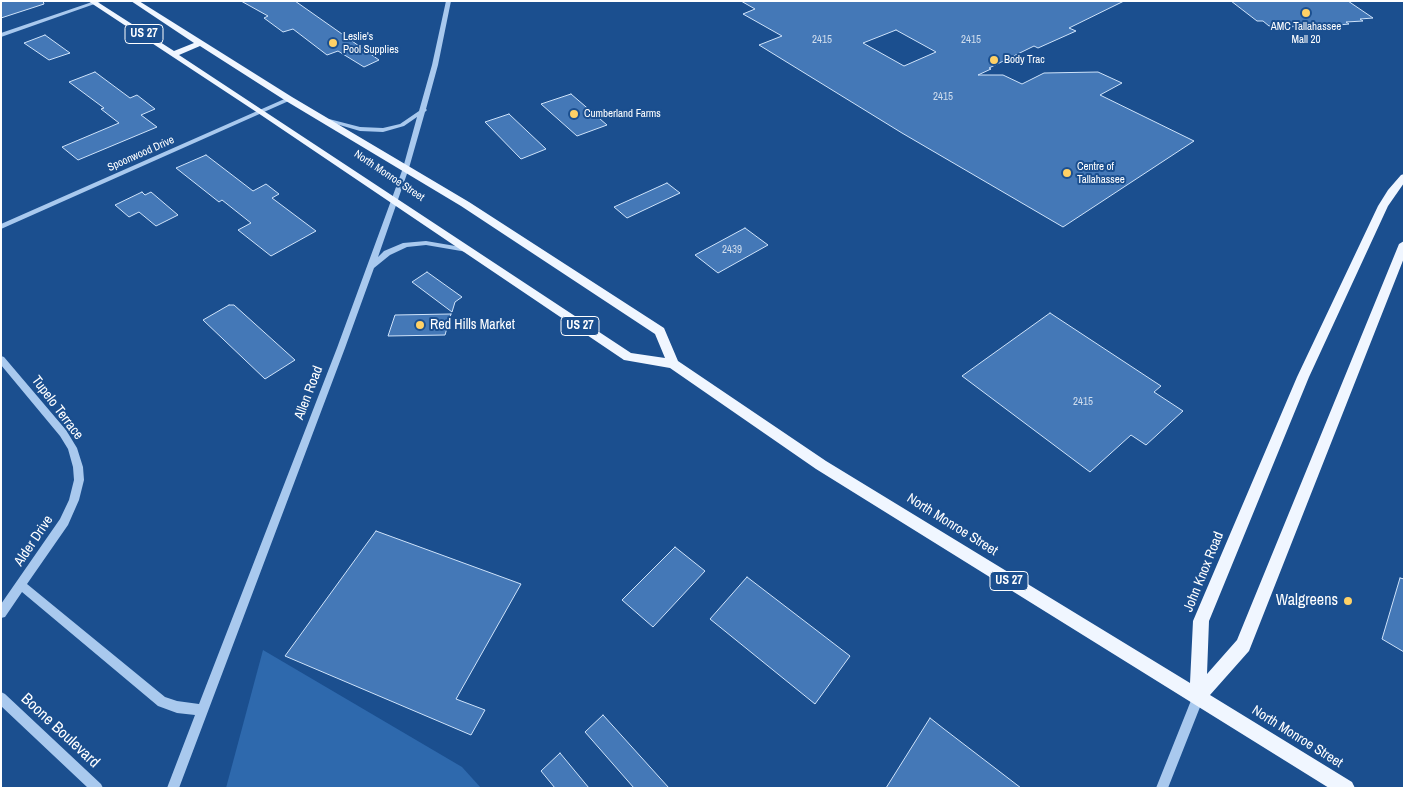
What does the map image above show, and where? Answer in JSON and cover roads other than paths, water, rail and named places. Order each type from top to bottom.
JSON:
[{"type":"main road","name":"North Monroe Street","points":[[134,1],[289,99],[406,168],[660,331],[673,364]]},
{"type":"main road","name":"North Monroe Street","points":[[96,2],[395,199],[467,250],[628,358],[673,364],[821,465],[1346,788]]},
{"type":"main road","points":[[174,54],[200,43]]},
{"type":"main road","name":"John Knox Road","points":[[1198,697],[1201,621],[1303,377],[1383,206],[1391,192],[1404,177]]},
{"type":"main road","points":[[1198,697],[1243,645],[1404,244]]},
{"type":"street","name":"Allen Road","points":[[173,788],[406,168],[424,110],[449,1]]},
{"type":"street","points":[[1,35],[96,2]]},
{"type":"street","name":"Spoonwood Drive","points":[[1,227],[289,99]]},
{"type":"street","points":[[329,121],[360,129],[383,130],[402,125],[424,110]]},
{"type":"street","points":[[369,270],[387,253],[406,245],[426,243],[467,250]]},
{"type":"street","name":"Tupelo Terrace","points":[[1,359],[63,433],[72,448],[78,467],[79,480]]},
{"type":"street","name":"Alder Drive","points":[[1,613],[64,522],[74,500],[79,480]]},
{"type":"street","points":[[21,586],[162,702],[177,707],[202,710]]},
{"type":"street","points":[[1162,788],[1198,697]]},
{"type":"street","name":"Boone Boulevard","points":[[1,698],[97,788]]},
{"type":"place","name":"AMC Tallahassee Mall 20","points":[[1306,13]]},
{"type":"place","name":"Leslie's Pool Supplies","points":[[333,43]]},
{"type":"place","name":"Body Trac","points":[[994,60]]},
{"type":"place","name":"Cumberland Farms","points":[[574,114]]},
{"type":"place","name":"Centre of Tallahassee","points":[[1067,173]]},
{"type":"place","name":"Red Hills Market","points":[[420,325]]},
{"type":"place","name":"Walgreens","points":[[1348,601]]}]
